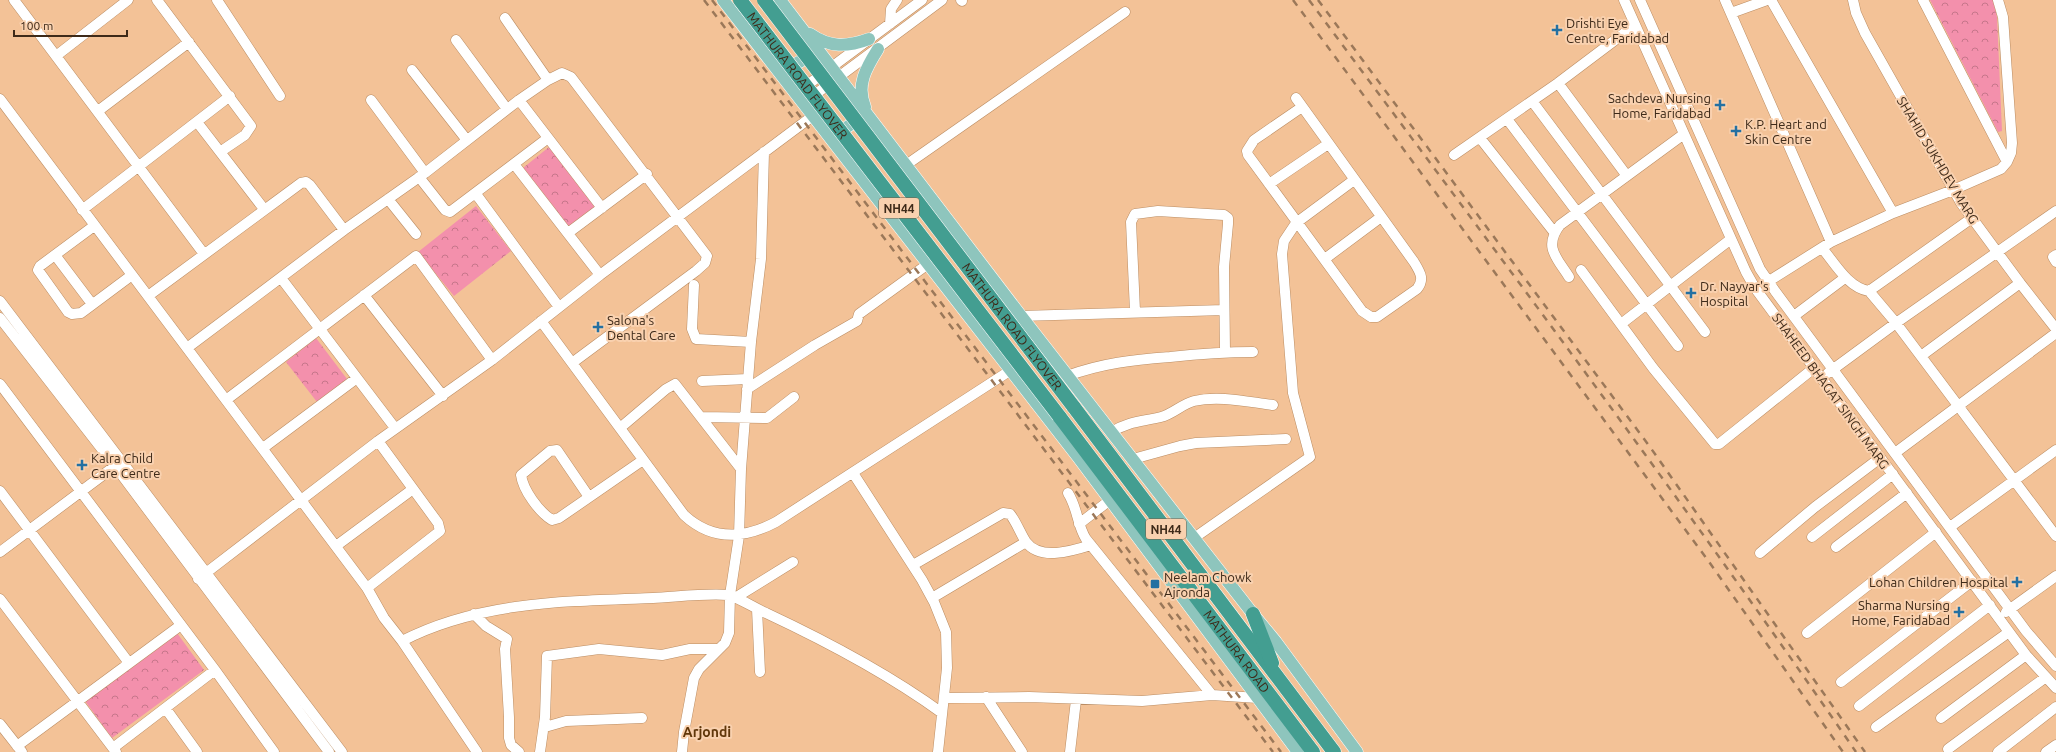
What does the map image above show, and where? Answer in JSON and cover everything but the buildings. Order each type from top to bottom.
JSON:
[{"type":"highway","name":"MATHURA ROAD FLYOVER","points":[[740,0],[1132,513]]},
{"type":"highway","name":"MATHURA ROAD FLYOVER","points":[[764,0],[1259,653]]},
{"type":"highway","points":[[1078,457],[1132,513]]},
{"type":"highway","name":"MATHURA ROAD","points":[[1132,513],[1313,752]]},
{"type":"highway","points":[[1252,614],[1277,676]]},
{"type":"highway","name":"MATHURA ROAD","points":[[1259,653],[1334,752]]},
{"type":"main road","points":[[724,0],[1078,457],[1298,752]]},
{"type":"main road","points":[[785,2],[802,29],[869,117],[1067,376],[1252,614],[1276,642],[1357,752]]},
{"type":"main road","points":[[802,29],[819,40],[836,46],[852,45],[869,39]]},
{"type":"main road","points":[[777,67],[795,64],[804,59],[811,50],[812,41]]},
{"type":"main road","points":[[869,117],[862,99],[861,82],[867,65],[878,49]]},
{"type":"main road","points":[[838,146],[838,139],[850,126],[869,117]]},
{"type":"street","points":[[56,56],[128,0]]},
{"type":"street","points":[[157,0],[251,126],[244,135],[220,152]]},
{"type":"street","points":[[217,0],[280,96]]},
{"type":"street","points":[[890,24],[891,9],[897,0]]},
{"type":"street","points":[[801,98],[831,66],[922,0]]},
{"type":"street","points":[[801,98],[840,77],[942,0]]},
{"type":"street","name":"SHAHEED BHAGAT SINGH MARG","points":[[1640,0],[1729,202],[1760,268],[2010,609],[2056,666]]},
{"type":"street","points":[[1725,0],[1831,242]]},
{"type":"street","points":[[1731,13],[1767,0]]},
{"type":"street","points":[[1771,0],[1893,213]]},
{"type":"street","name":"SHAHID SUKHDEV MARG","points":[[1853,0],[1856,13],[1865,33],[1953,190],[2020,283],[2056,329]]},
{"type":"street","points":[[1923,0],[2007,162]]},
{"type":"street","points":[[1769,281],[1831,242],[1893,213],[1988,176],[2007,162],[2011,153],[2012,143],[2003,17],[1998,0]]},
{"type":"street","points":[[16,1],[204,254]]},
{"type":"street","name":"SHAHEED BHAGAT SINGH MARG","points":[[1626,1],[1635,25],[1731,239],[1755,288],[2026,655],[2056,688]]},
{"type":"street","points":[[906,165],[1125,12]]},
{"type":"street","points":[[504,18],[548,80]]},
{"type":"street","points":[[1454,155],[1507,119],[1635,25]]},
{"type":"street","points":[[456,40],[507,109]]},
{"type":"street","points":[[98,111],[189,42]]},
{"type":"street","points":[[412,70],[466,139]]},
{"type":"street","points":[[187,348],[344,230],[422,175],[466,139],[519,100],[548,80],[562,73],[571,77],[706,252],[707,256],[705,264],[572,363]]},
{"type":"street","points":[[1558,82],[1627,176]]},
{"type":"street","points":[[82,210],[230,96]]},
{"type":"street","points":[[1296,98],[1418,269],[1422,284],[1386,312],[1377,316],[1371,317],[1362,311],[1326,258],[1296,223],[1248,155],[1247,151],[1254,140],[1302,107]]},
{"type":"street","points":[[0,99],[367,588],[384,618],[402,641],[477,752]]},
{"type":"street","points":[[371,100],[448,212],[454,211],[548,138]]},
{"type":"street","points":[[519,100],[602,208]]},
{"type":"street","points":[[1532,101],[1705,332]]},
{"type":"street","points":[[198,579],[395,428],[443,396],[492,360],[600,275],[814,115]]},
{"type":"street","points":[[1507,119],[1678,346]]},
{"type":"street","points":[[197,122],[264,209]]},
{"type":"street","points":[[1569,277],[1553,252],[1552,239],[1554,232],[1565,220],[1684,134]]},
{"type":"street","points":[[1480,138],[1554,232]]},
{"type":"street","points":[[1269,184],[1328,144]]},
{"type":"street","points":[[682,752],[684,732],[694,678],[699,669],[719,649],[728,637],[739,536],[741,469],[751,342],[761,259],[764,152]]},
{"type":"street","points":[[514,164],[600,275]]},
{"type":"street","points":[[568,233],[646,174]]},
{"type":"street","points":[[1194,538],[1310,457],[1293,393],[1282,254],[1284,241],[1296,223],[1354,180]]},
{"type":"street","points":[[148,296],[296,185],[306,182],[310,185],[344,230]]},
{"type":"street","points":[[476,194],[560,308]]},
{"type":"street","points":[[388,199],[416,234]]},
{"type":"street","points":[[1135,311],[1132,217],[1139,212],[1158,211],[1212,213],[1224,215],[1228,218],[1224,310],[1225,352]]},
{"type":"street","points":[[1822,378],[1896,323],[2056,211]]},
{"type":"street","points":[[1326,258],[1381,217]]},
{"type":"street","points":[[1869,291],[1972,218]]},
{"type":"street","points":[[94,226],[40,266],[38,270],[68,312],[72,314],[81,313],[132,275]]},
{"type":"street","points":[[1621,324],[1731,239]]},
{"type":"street","points":[[1822,248],[1850,281],[1862,290],[1869,291],[1896,323],[1958,408],[2054,529]]},
{"type":"street","points":[[55,255],[92,304]]},
{"type":"street","points":[[2056,255],[2053,257],[2056,262]]},
{"type":"street","points":[[226,400],[416,256],[492,360]]},
{"type":"street","points":[[702,381],[748,384],[857,321],[859,314],[928,264]]},
{"type":"street","points":[[1581,270],[1653,368],[1717,445],[1814,368]]},
{"type":"street","points":[[281,278],[395,428]]},
{"type":"street","points":[[1794,316],[1842,280]]},
{"type":"street","points":[[1920,356],[2020,283]]},
{"type":"street","points":[[694,285],[692,329],[696,339],[751,342]]},
{"type":"street","points":[[364,295],[443,396]]},
{"type":"street","points":[[0,301],[207,572],[338,751]]},
{"type":"street","points":[[1021,316],[1071,316],[1135,311],[1224,310]]},
{"type":"street","points":[[0,318],[114,466],[328,752]]},
{"type":"street","points":[[541,321],[684,515],[694,524],[722,534],[739,536],[759,531],[776,522],[1011,370]]},
{"type":"street","points":[[1895,453],[1958,408],[2056,333]]},
{"type":"street","points":[[1067,376],[1095,366],[1119,362],[1225,352],[1253,352]]},
{"type":"street","points":[[263,448],[357,378]]},
{"type":"street","points":[[0,384],[4,398],[80,491],[215,670],[274,752]]},
{"type":"street","points":[[620,428],[666,389],[675,384],[741,469]]},
{"type":"street","points":[[701,417],[767,418],[794,397]]},
{"type":"street","points":[[1111,432],[1132,421],[1169,414],[1192,402],[1205,399],[1219,398],[1273,404]]},
{"type":"street","points":[[1133,459],[1196,443],[1286,439]]},
{"type":"street","points":[[367,588],[440,531],[438,523],[378,441]]},
{"type":"street","points":[[589,497],[557,450],[550,451],[521,475],[522,482],[544,515],[552,520],[559,518],[643,460]]},
{"type":"street","points":[[1950,527],[2056,450]]},
{"type":"street","points":[[1760,553],[1880,458]]},
{"type":"street","points":[[0,552],[114,466]]},
{"type":"street","points":[[853,473],[913,565],[932,598],[946,632],[948,656],[938,752]]},
{"type":"street","points":[[1812,537],[1892,474]]},
{"type":"street","points":[[336,546],[413,489]]},
{"type":"street","points":[[0,491],[129,663]]},
{"type":"street","points":[[1068,493],[1076,508],[1081,531],[1091,546],[1212,695]]},
{"type":"street","points":[[1836,546],[1907,493]]},
{"type":"street","points":[[1079,524],[1110,500]]},
{"type":"street","points":[[913,565],[1003,513],[1010,514],[1014,518],[1026,542],[1032,549],[1044,552],[1070,552],[1091,546]]},
{"type":"street","points":[[1807,633],[1936,532]]},
{"type":"street","points":[[932,598],[1026,542]]},
{"type":"street","points":[[402,641],[418,633],[474,614],[522,605],[732,597],[793,562]]},
{"type":"street","points":[[1999,617],[2056,576]]},
{"type":"street","points":[[1841,682],[1972,581]]},
{"type":"street","points":[[732,597],[857,658],[905,687],[942,713]]},
{"type":"street","points":[[0,599],[114,750],[215,670]]},
{"type":"street","points":[[1859,706],[1990,605]]},
{"type":"street","points":[[757,609],[760,672]]},
{"type":"street","points":[[474,614],[486,626],[507,639],[505,649],[510,717],[509,738],[511,745],[519,752]]},
{"type":"street","points":[[0,724],[19,749],[77,701],[181,625]]},
{"type":"street","points":[[1876,727],[2009,632]]},
{"type":"street","points":[[540,752],[545,727],[547,656],[599,649],[662,655],[690,649],[719,649]]},
{"type":"street","points":[[1941,718],[2026,655]]},
{"type":"street","points":[[1948,749],[2046,677]]},
{"type":"street","points":[[944,698],[1028,697],[1076,700],[1160,701],[1212,695],[1258,698]]},
{"type":"street","points":[[986,697],[1022,752]]},
{"type":"street","points":[[1070,752],[1076,700]]},
{"type":"street","points":[[1998,752],[2056,707]]},
{"type":"street","points":[[166,709],[197,752]]},
{"type":"street","points":[[545,727],[566,721],[642,718]]},
{"type":"street","points":[[2046,752],[2056,745]]},
{"type":"green space","points":[[1930,0],[1993,0],[1997,17],[2002,131],[1998,132]]},
{"type":"green space","points":[[549,147],[595,207],[569,227],[523,168]]},
{"type":"green space","points":[[476,206],[511,251],[454,296],[418,252]]},
{"type":"green space","points":[[316,338],[347,379],[317,402],[286,362]]},
{"type":"green space","points":[[177,633],[204,670],[112,738],[85,701]]},
{"type":"railway","points":[[704,0],[1273,752]]},
{"type":"railway","points":[[712,0],[1281,752]]},
{"type":"railway","points":[[1293,0],[1707,559],[1843,752]]},
{"type":"railway","points":[[1309,0],[1654,467],[1790,656],[1856,752]]},
{"type":"railway","points":[[1318,0],[1650,447],[1865,752]]},
{"type":"place","name":"Drishti Eye Centre, Faridabad","points":[[1557,30]]},
{"type":"place","name":"Sachdeva Nursing Home, Faridabad","points":[[1720,105]]},
{"type":"place","name":"K.P. Heart and Skin Centre","points":[[1736,131]]},
{"type":"place","name":"Dr. Nayyar's Hospital","points":[[1691,293]]},
{"type":"place","name":"Salona's Dental Care","points":[[598,327]]},
{"type":"place","name":"Kalra Child Care Centre","points":[[82,465]]},
{"type":"place","name":"Lohan Children Hospital","points":[[2017,582]]},
{"type":"place","name":"Neelam Chowk Ajronda","points":[[1155,584]]},
{"type":"place","name":"Sharma Nursing Home, Faridabad","points":[[1959,612]]},
{"type":"district","name":"Arjondi","points":[[707,732]]}]
